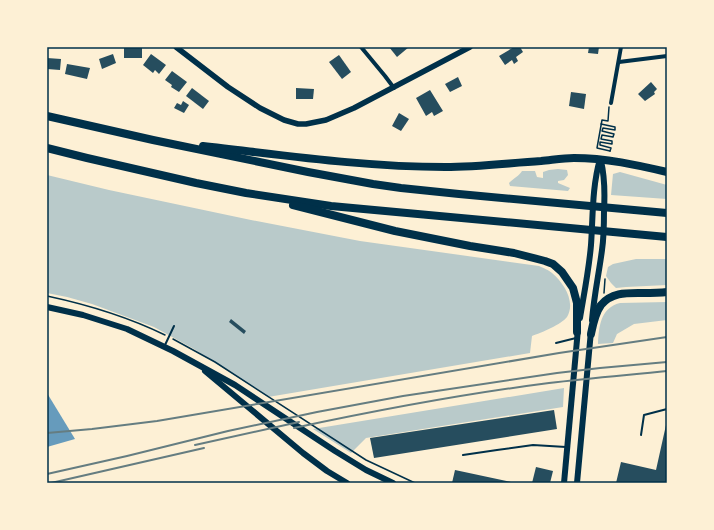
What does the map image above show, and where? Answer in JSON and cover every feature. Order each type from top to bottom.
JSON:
[{"type":"highway","points":[[47,116],[153,140],[308,172],[394,187],[667,214]]},
{"type":"highway","points":[[153,140],[328,160],[378,164],[472,166],[574,158],[600,159],[629,163],[667,172]]},
{"type":"highway","points":[[47,148],[142,172],[203,185],[331,206],[667,237]]},
{"type":"highway","points":[[246,193],[395,231],[545,260],[553,264],[562,272],[573,288],[577,303],[577,335]]},
{"type":"highway","points":[[591,334],[595,318],[601,305],[612,296],[624,293],[667,292]]},
{"type":"main road","points":[[577,483],[593,302],[602,248],[604,221],[605,188],[604,174],[600,159]]},
{"type":"main road","points":[[564,481],[577,335],[591,247],[594,190],[596,173],[600,159]]},
{"type":"main road","points":[[47,307],[102,320],[127,329],[164,346],[235,385],[335,451],[366,470],[393,483]]},
{"type":"main road","points":[[198,365],[303,453],[347,483]]},
{"type":"street","points":[[176,47],[260,108],[292,123],[306,124],[326,120],[354,108],[470,47]]},
{"type":"street","points":[[361,47],[394,88]]},
{"type":"street","points":[[611,103],[621,47]]},
{"type":"street","points":[[619,62],[667,56]]},
{"type":"lane","points":[[164,346],[174,326]]},
{"type":"lane","points":[[556,343],[577,335]]},
{"type":"lane","points":[[641,435],[644,415],[667,409]]},
{"type":"lane","points":[[464,455],[533,445],[567,447]]},
{"type":"path","points":[[602,124],[615,127],[614,130],[603,128],[602,131],[614,134],[613,137],[602,135],[601,138],[612,141],[612,144],[600,142],[600,146],[611,148],[610,151],[597,147],[602,120],[608,121],[609,104],[611,103]]},
{"type":"shaded area","points":[[558,169],[567,170],[568,175],[564,180],[558,181],[558,183],[570,188],[568,191],[510,186],[509,183],[522,171],[535,171],[537,177],[543,178],[543,172]]},
{"type":"shaded area","points":[[620,172],[667,185],[667,199],[611,195],[613,174]]},
{"type":"shaded area","points":[[47,175],[109,190],[251,220],[360,241],[539,266],[551,272],[561,282],[569,299],[569,311],[564,320],[546,331],[532,336],[530,353],[268,397],[194,349],[154,327],[92,304],[47,293]]},
{"type":"shaded area","points":[[636,259],[667,259],[667,285],[616,288],[606,276],[608,267],[613,264]]},
{"type":"shaded area","points":[[667,302],[667,320],[634,324],[617,334],[613,343],[598,344],[600,325],[608,309],[620,303]]},
{"type":"shaded area","points":[[564,388],[563,407],[366,438],[351,453],[313,429]]},
{"type":"water","points":[[47,393],[75,439],[47,447]]},
{"type":"building","points":[[124,47],[142,47],[142,58],[124,58]]},
{"type":"building","points":[[389,47],[409,47],[397,57]]},
{"type":"building","points":[[514,47],[520,47],[523,52],[516,57],[518,61],[514,64],[512,60],[505,65],[499,56]]},
{"type":"building","points":[[589,47],[599,47],[598,54],[588,53]]},
{"type":"building","points":[[113,54],[116,63],[102,69],[99,59]]},
{"type":"building","points":[[151,54],[166,65],[159,74],[155,70],[153,73],[143,65]]},
{"type":"building","points":[[339,55],[351,72],[342,79],[329,62]]},
{"type":"building","points":[[47,58],[61,59],[60,70],[47,69]]},
{"type":"building","points":[[67,64],[90,68],[87,79],[65,74]]},
{"type":"building","points":[[172,71],[187,82],[179,92],[171,87],[172,85],[165,80]]},
{"type":"building","points":[[458,77],[462,86],[450,92],[445,84]]},
{"type":"building","points":[[651,82],[657,89],[654,92],[655,94],[645,101],[638,94]]},
{"type":"building","points":[[192,88],[209,101],[203,109],[186,96]]},
{"type":"building","points":[[296,88],[314,89],[313,99],[296,99]]},
{"type":"building","points":[[430,90],[443,111],[434,116],[432,112],[426,116],[416,98]]},
{"type":"building","points":[[571,92],[586,94],[584,109],[569,106]]},
{"type":"building","points":[[183,101],[189,105],[184,113],[174,108],[177,103],[181,105]]},
{"type":"building","points":[[399,113],[409,119],[401,131],[392,126]]},
{"type":"building","points":[[231,319],[246,331],[244,334],[229,322]]},
{"type":"building","points":[[554,410],[557,429],[374,458],[370,438]]},
{"type":"building","points":[[666,425],[667,483],[616,483],[621,462],[656,470]]},
{"type":"building","points":[[536,467],[553,471],[550,483],[532,483]]},
{"type":"building","points":[[455,470],[511,482],[511,483],[452,483]]},
{"type":"railway","points":[[47,433],[157,421],[559,353],[667,337]]},
{"type":"railway","points":[[47,474],[228,431],[403,396],[557,373],[667,362]]},
{"type":"railway","points":[[294,428],[453,397],[517,387],[667,371]]},
{"type":"railway","points":[[195,445],[299,422]]},
{"type":"railway","points":[[51,483],[204,448]]}]
